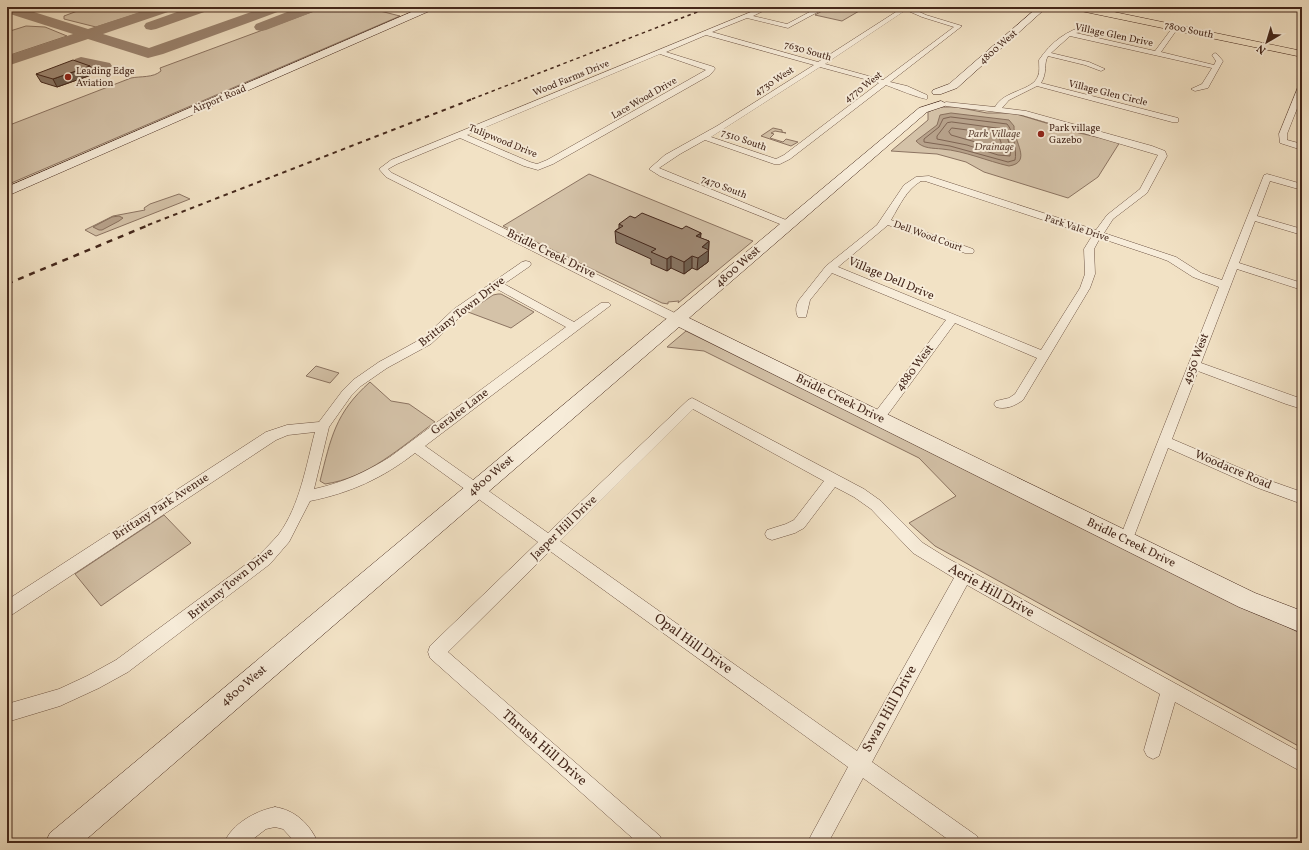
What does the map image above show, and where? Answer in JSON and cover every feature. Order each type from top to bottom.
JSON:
[{"type":"main road","name":"Airport Road","points":[[7,192],[432,7]]},
{"type":"main road","name":"4800 West","points":[[60,843],[788,224],[929,98],[948,98],[1042,7]]},
{"type":"main road","name":"7800 South","points":[[1076,7],[1302,54]]},
{"type":"main road","points":[[929,98],[948,98]]},
{"type":"main road","name":"Bridle Creek Drive","points":[[678,318],[1247,600],[1302,622]]},
{"type":"street","name":"Wood Farms Drive","points":[[383,169],[394,162],[768,7]]},
{"type":"street","points":[[747,16],[788,26],[824,7]]},
{"type":"street","name":"4770 West","points":[[777,162],[787,157],[959,26],[924,16],[905,7]]},
{"type":"street","name":"4730 West","points":[[653,169],[678,151],[704,137],[905,7]]},
{"type":"street","points":[[1070,34],[1079,29],[1088,27]]},
{"type":"street","points":[[1156,54],[1175,28]]},
{"type":"street","name":"7630 South","points":[[707,33],[904,88],[929,98]]},
{"type":"street","name":"Village Glen Drive","points":[[1036,84],[1042,77],[1042,60],[1062,39],[1070,34],[1216,67]]},
{"type":"street","name":"Lace Wood Drive","points":[[538,167],[550,162],[656,102],[707,73],[711,69],[660,52]]},
{"type":"street","points":[[1047,54],[1087,63],[1101,69]]},
{"type":"street","points":[[1194,89],[1205,86],[1220,61],[1215,55]]},
{"type":"street","points":[[997,110],[1000,104],[1009,96],[1036,84]]},
{"type":"street","name":"Village Glen Circle","points":[[1036,84],[1175,120]]},
{"type":"street","points":[[1302,87],[1299,101],[1283,134],[1283,141],[1302,147]]},
{"type":"street","points":[[948,98],[972,108],[1030,115],[1149,148],[1162,153],[1163,159],[1144,191],[1116,211],[1097,234],[1089,249],[1089,280],[1019,397],[1012,402],[1000,404]]},
{"type":"street","name":"Tulipwood Drive","points":[[460,135],[527,164],[538,167]]},
{"type":"street","name":"7510 South","points":[[704,137],[777,162]]},
{"type":"street","name":"Bridle Creek Drive","points":[[383,169],[389,175],[678,318]]},
{"type":"street","name":"7470 South","points":[[653,169],[662,174],[788,224]]},
{"type":"street","name":"4950 West","points":[[1126,540],[1267,177],[1302,187]]},
{"type":"street","name":"Park Vale Drive","points":[[926,178],[1172,260],[1197,275],[1224,285]]},
{"type":"street","name":"Village Dell Drive","points":[[926,178],[918,179],[904,192],[886,221],[830,268],[1044,356]]},
{"type":"street","points":[[1251,217],[1302,232]]},
{"type":"street","name":"Dell Wood Court","points":[[886,221],[969,251]]},
{"type":"street","name":"Brittany Town Drive","points":[[7,712],[60,697],[93,682],[122,666],[265,559],[291,528],[305,496],[323,426],[337,405],[357,383],[383,365],[427,341],[458,312],[526,264]]},
{"type":"street","points":[[1233,264],[1302,287]]},
{"type":"street","points":[[802,314],[802,300],[830,268]]},
{"type":"street","points":[[497,285],[575,327]]},
{"type":"street","name":"Geralee Lane","points":[[305,496],[335,490],[358,483],[376,474],[605,305]]},
{"type":"street","name":"4880 West","points":[[878,418],[952,319]]},
{"type":"street","points":[[1194,365],[1290,401],[1302,404]]},
{"type":"street","name":"Aerie Hill Drive","points":[[692,403],[859,493],[876,505],[918,548],[1302,763]]},
{"type":"street","name":"Jasper Hill Drive","points":[[436,652],[551,542],[692,403]]},
{"type":"street","name":"Brittany Park Avenue","points":[[7,609],[264,440],[287,430],[323,426]]},
{"type":"street","name":"Woodacre Road","points":[[1164,441],[1263,484],[1302,498]]},
{"type":"street","name":"Opal Hill Drive","points":[[415,446],[970,843]]},
{"type":"street","points":[[772,534],[790,529],[799,524],[833,479]]},
{"type":"street","name":"Swan Hill Drive","points":[[817,843],[964,575]]},
{"type":"street","name":"Thrush Hill Drive","points":[[436,652],[653,843]]},
{"type":"street","points":[[1153,750],[1170,690]]},
{"type":"street","points":[[234,843],[253,826],[273,818],[286,820],[291,823],[308,843]]},
{"type":"shaded area","points":[[88,7],[158,7],[96,27],[64,19],[64,16]]},
{"type":"shaded area","points":[[325,7],[364,7],[400,16],[9,184],[7,183],[7,126],[131,78],[154,75],[161,71],[160,68]]},
{"type":"shaded area","points":[[829,7],[866,7],[842,21],[815,15]]},
{"type":"shaded area","points":[[26,26],[45,27],[67,36],[7,56],[7,32]]},
{"type":"shaded area","points":[[939,107],[956,107],[987,113],[1013,113],[1079,133],[1120,142],[1098,177],[1068,198],[984,172],[966,162],[937,154],[891,151],[928,120],[928,112]]},
{"type":"shaded area","points":[[773,128],[782,130],[782,132],[786,133],[775,131],[771,133],[774,134],[770,138],[783,142],[786,139],[798,142],[791,146],[761,136]]},
{"type":"shaded area","points":[[589,174],[753,241],[678,303],[679,301],[668,302],[668,304],[662,303],[503,226]]},
{"type":"shaded area","points":[[179,194],[190,199],[96,236],[85,230],[113,216],[145,210],[144,208],[150,204]]},
{"type":"shaded area","points":[[501,294],[534,312],[511,328],[468,312],[493,295]]},
{"type":"shaded area","points":[[686,331],[1302,634],[1302,748],[935,546],[909,523],[956,496],[919,458],[704,351],[667,347]]},
{"type":"shaded area","points":[[316,366],[339,373],[330,383],[306,376]]},
{"type":"shaded area","points":[[370,382],[391,401],[409,404],[435,422],[397,451],[370,468],[341,481],[325,484],[320,481],[331,439],[336,427],[349,404]]},
{"type":"shaded area","points":[[164,515],[191,543],[101,606],[75,574]]},
{"type":"water","name":"Park Village Drainage","points":[[951,113],[1009,120],[1014,126],[1014,132],[1020,150],[1020,160],[1016,164],[1009,166],[951,150],[925,147],[916,141],[937,125],[940,115]]},
{"type":"water","points":[[119,216],[123,218],[102,230],[93,227],[112,217]]},
{"type":"building","points":[[73,60],[90,66],[53,79],[36,74]]},
{"type":"building","points":[[642,213],[682,229],[686,226],[701,233],[696,236],[709,241],[702,247],[709,250],[698,258],[692,256],[684,262],[671,256],[667,259],[651,252],[656,249],[615,231],[623,226],[619,224],[630,216],[635,218]]},
{"type":"taxiway","points":[[88,34],[169,7]]},
{"type":"taxiway","points":[[151,26],[205,7]]},
{"type":"taxiway","points":[[88,34],[148,53],[278,7]]},
{"type":"taxiway","points":[[261,27],[313,7]]},
{"type":"taxiway","points":[[7,8],[88,34]]},
{"type":"taxiway","points":[[7,61],[88,34]]},
{"type":"taxiway","points":[[81,62],[104,66]]},
{"type":"railway","points":[[472,99],[710,7]]},
{"type":"railway","points":[[148,225],[475,98]]},
{"type":"railway","points":[[7,284],[151,224]]},
{"type":"place","name":"Leading Edge Aviation","points":[[68,77]]},
{"type":"place","name":"Park village Gazebo","points":[[1041,134]]}]
